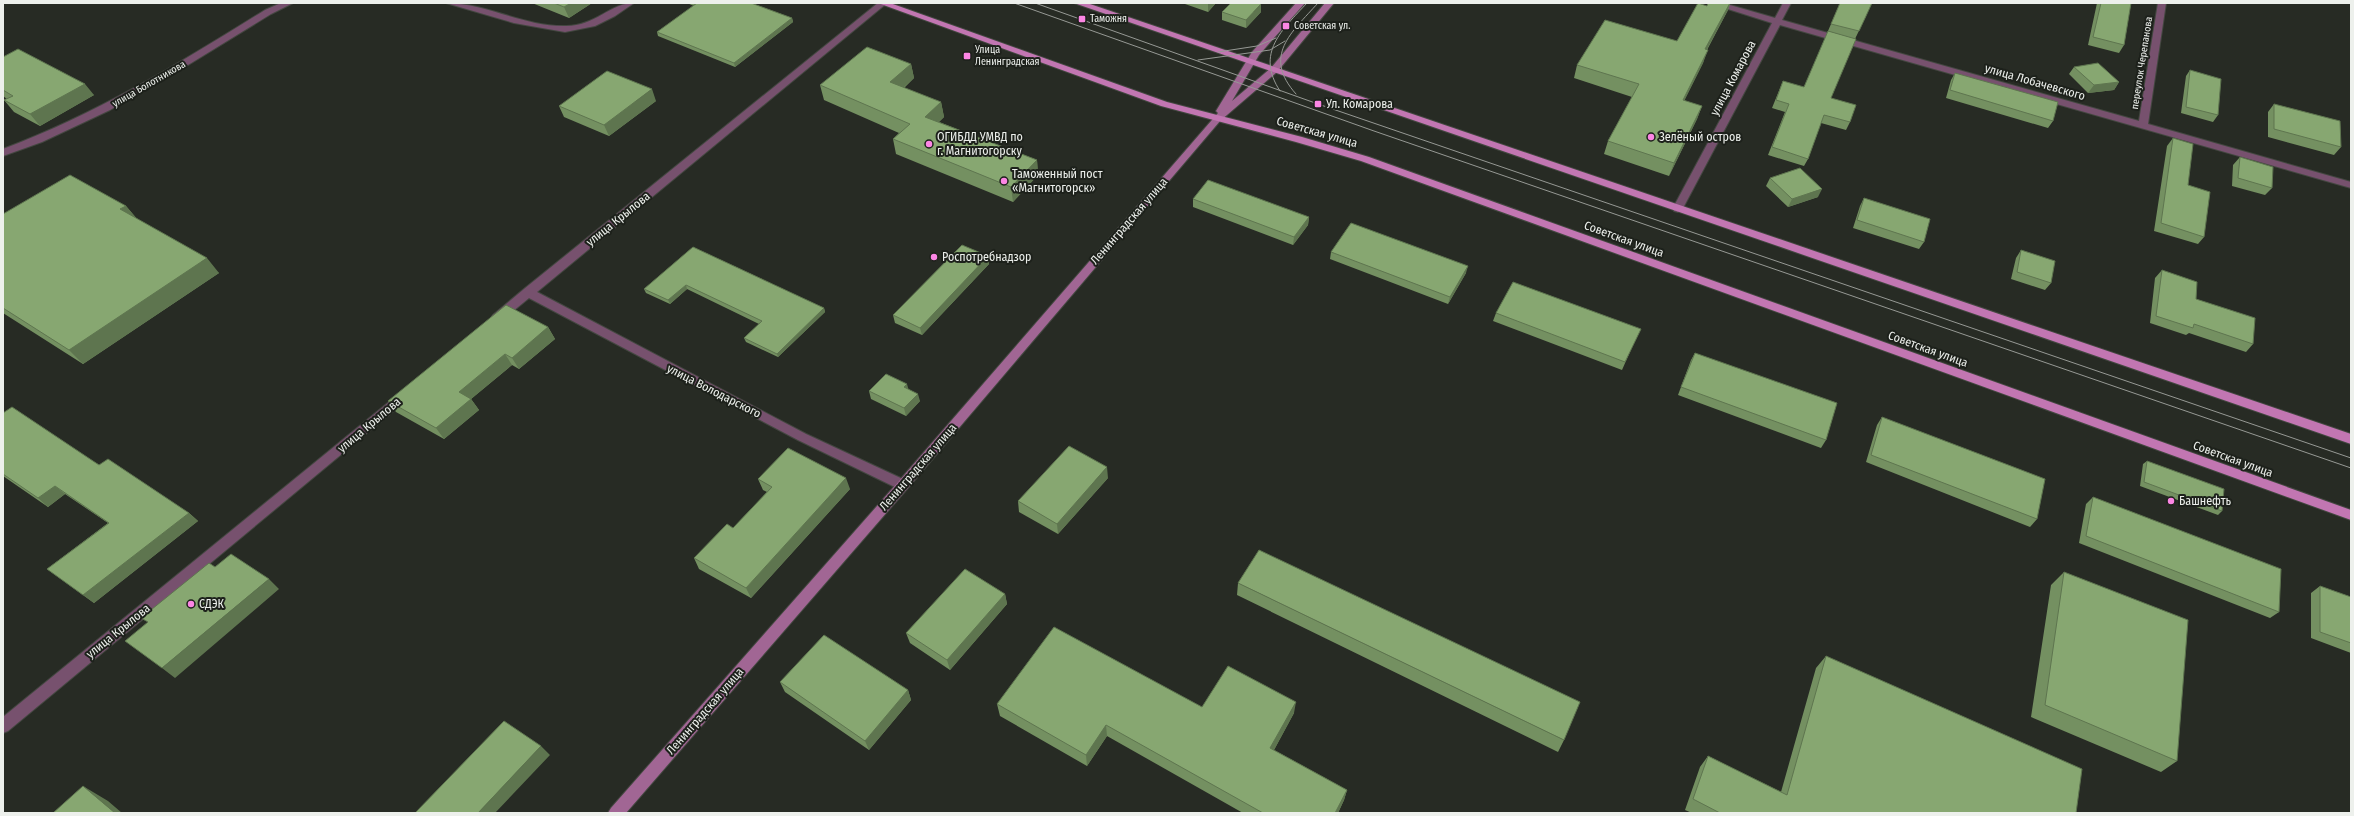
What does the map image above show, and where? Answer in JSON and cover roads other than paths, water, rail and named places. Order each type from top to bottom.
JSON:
[{"type":"main road","name":"Советская улица","points":[[883,3],[1164,104],[1217,119],[1298,138],[1365,159],[2351,515]]},
{"type":"main road","points":[[1078,3],[2351,439]]},
{"type":"street","name":"улица Болотникова","points":[[3,153],[34,143],[132,96],[268,12],[289,3]]},
{"type":"street","points":[[450,3],[556,30],[578,28],[602,20],[630,3]]},
{"type":"street","name":"улица Крылова","points":[[486,328],[528,292],[883,3]]},
{"type":"street","name":"Ленинградская улица","points":[[1217,119],[1250,61],[1301,3]]},
{"type":"street","name":"Ленинградская улица","points":[[616,813],[902,485],[1217,119],[1274,70],[1330,3]]},
{"type":"street","name":"улица Лобачевского","points":[[1713,3],[2351,185]]},
{"type":"street","name":"улица Комарова","points":[[1678,208],[1787,3]]},
{"type":"street","name":"переулок Черепанова","points":[[2143,126],[2162,3]]},
{"type":"street","name":"улица Володарского","points":[[528,292],[802,437],[902,485]]},
{"type":"street","name":"улица Крылова","points":[[3,726],[413,388]]},
{"type":"tram line","points":[[1014,3],[1374,131],[2351,468]]},
{"type":"tram line","points":[[1035,3],[1280,90]]},
{"type":"tram line","points":[[1273,48],[1281,33],[1307,3]]},
{"type":"tram line","points":[[1296,94],[1286,80],[1281,68],[1281,56],[1290,35],[1318,3]]},
{"type":"tram line","points":[[1218,52],[1257,46],[1276,38]]},
{"type":"tram line","points":[[1273,48],[1285,41]]},
{"type":"tram line","points":[[1198,60],[1270,50],[1273,48]]},
{"type":"tram line","points":[[1273,48],[1270,65],[1273,77],[1280,90]]},
{"type":"tram line","points":[[1280,90],[2351,458]]},
{"type":"place","name":"Таможня","points":[[1082,19]]},
{"type":"place","name":"Советская ул.","points":[[1286,26]]},
{"type":"place","name":"Улица Ленинградская","points":[[967,56]]},
{"type":"place","name":"Ул. Комарова","points":[[1318,104]]},
{"type":"place","name":"Зелёный остров","points":[[1651,137]]},
{"type":"place","name":"ОГИБДД УМВД по г. Магнитогорску","points":[[929,144]]},
{"type":"place","name":"Таможенный пост «Магнитогорск»","points":[[1004,181]]},
{"type":"place","name":"Роспотребнадзор","points":[[934,257]]},
{"type":"place","name":"Башнефть","points":[[2171,501]]},
{"type":"place","name":"СДЭК","points":[[191,604]]}]
